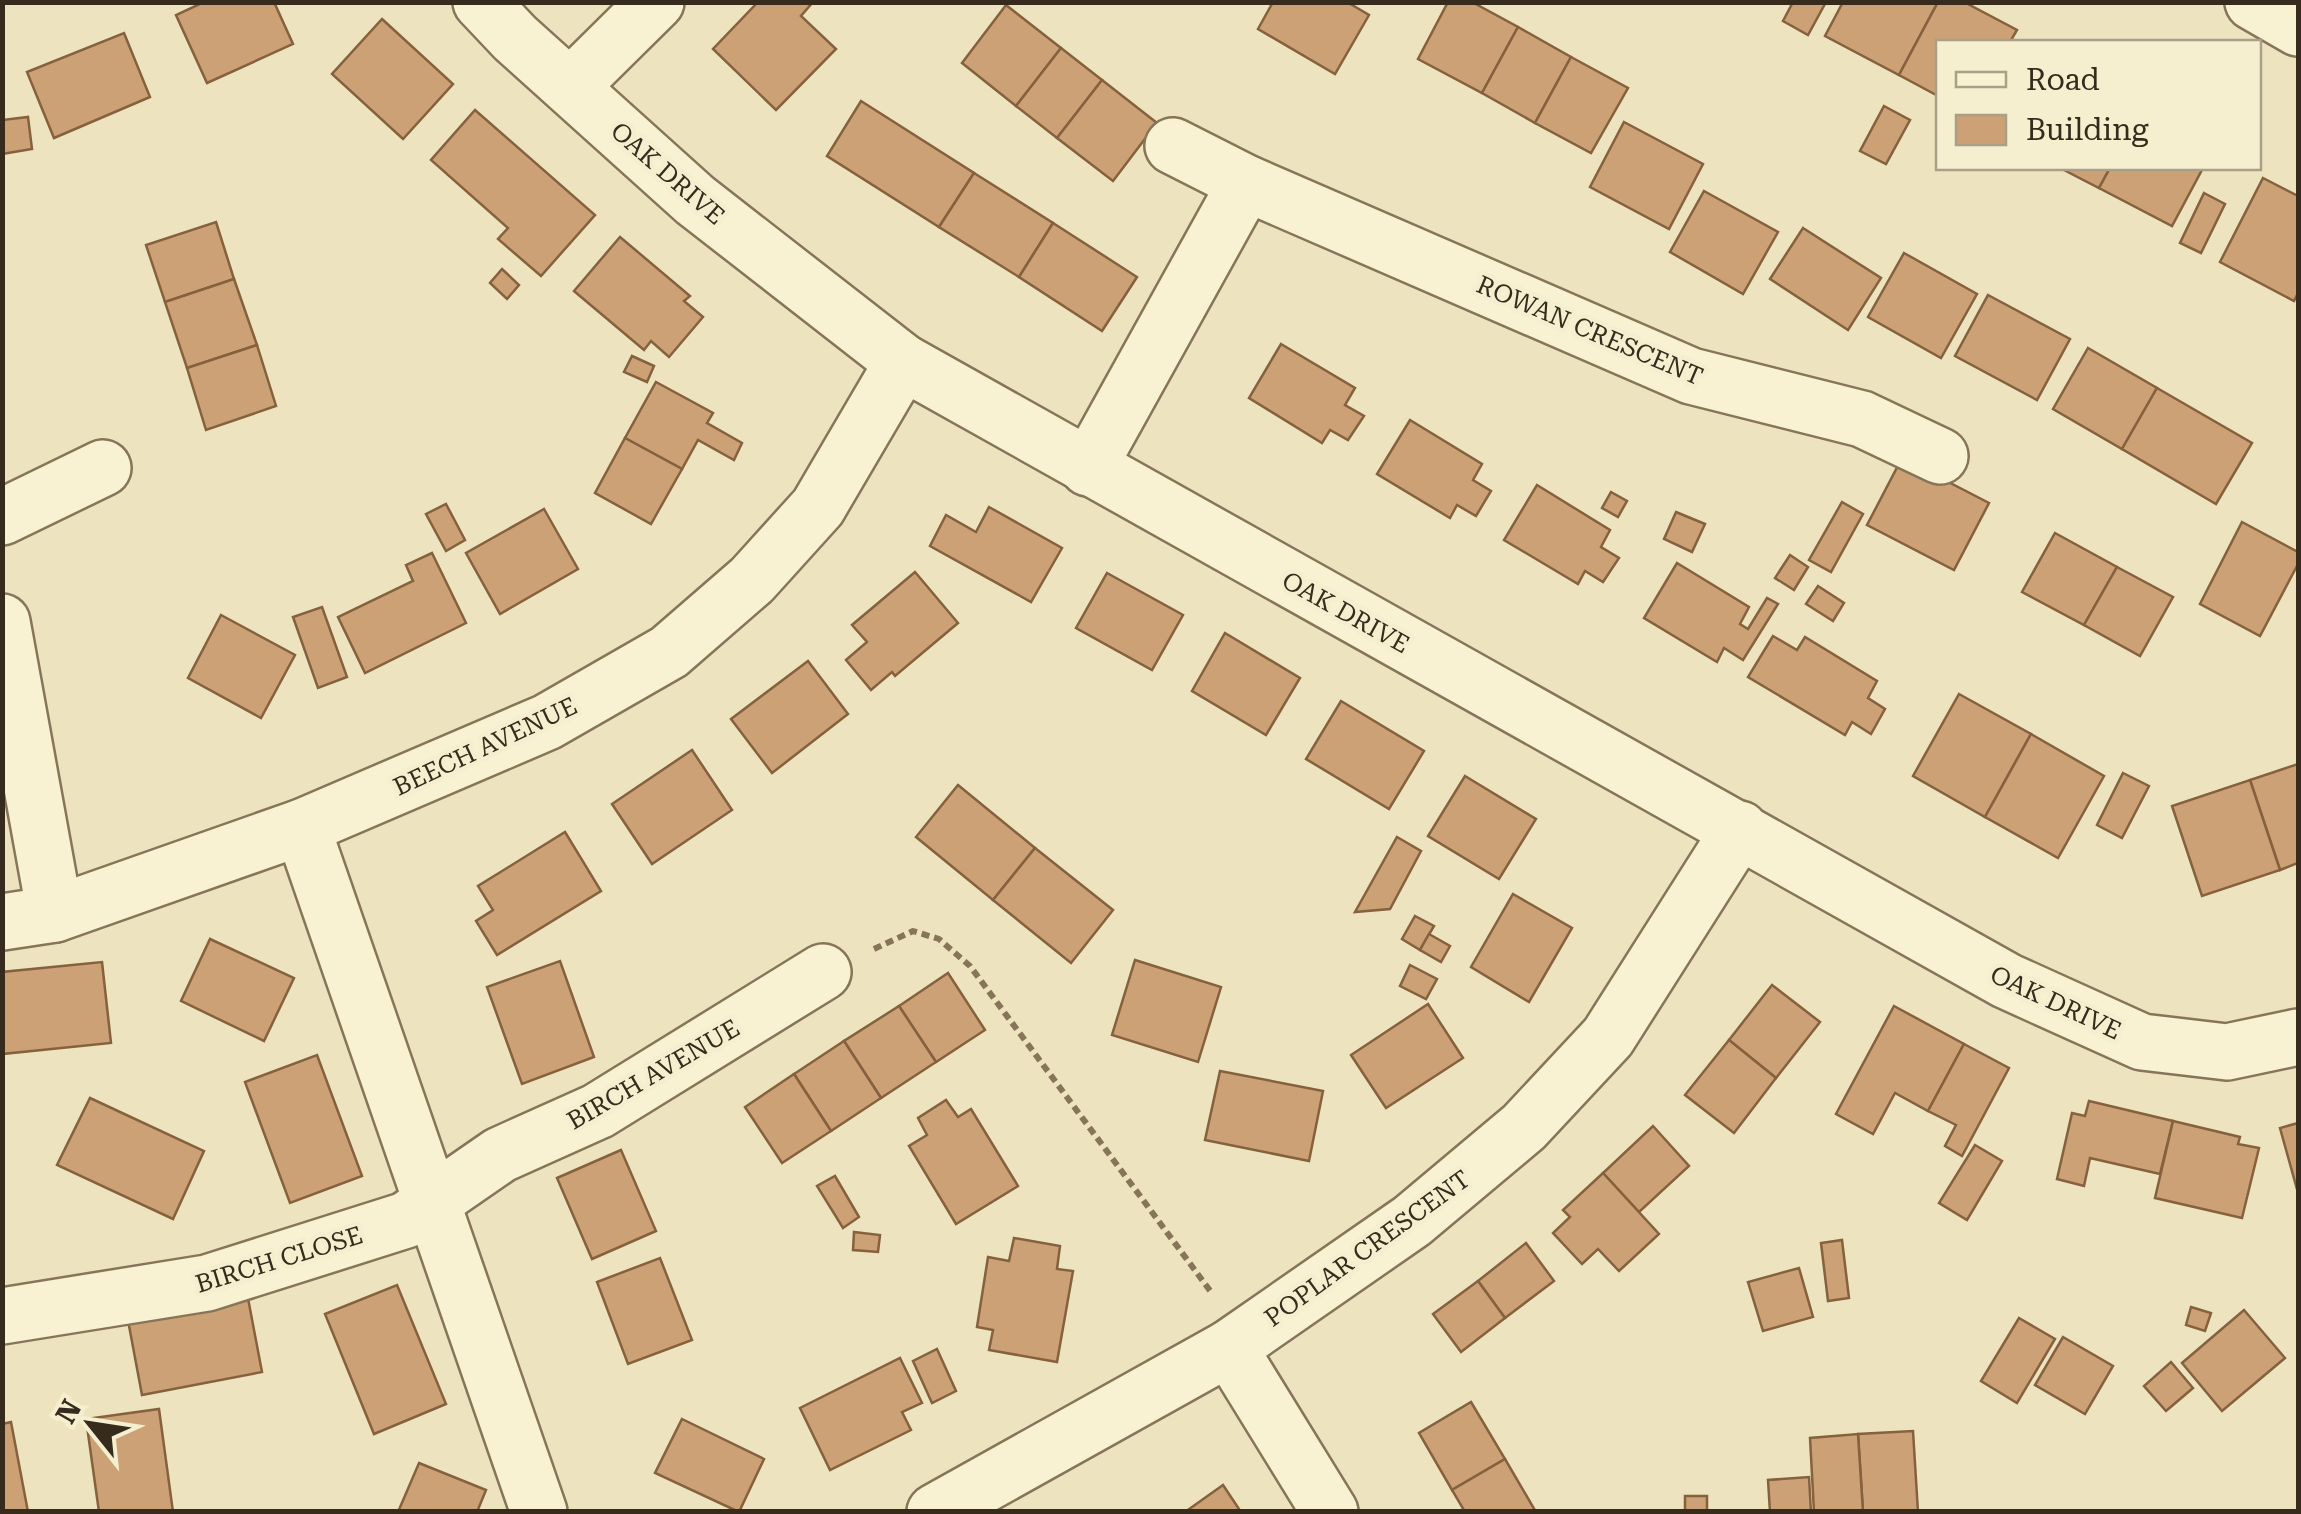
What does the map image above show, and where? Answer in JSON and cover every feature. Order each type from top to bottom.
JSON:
[{"type":"street","name":"OAK DRIVE","points":[[481,2],[696,200],[903,362],[1088,468],[2007,981],[2142,1042],[2228,1052],[2298,1037]]},
{"type":"street","points":[[570,87],[656,2]]},
{"type":"street","points":[[2253,2],[2298,28]]},
{"type":"street","name":"ROWAN CRESCENT","points":[[1173,146],[1246,183],[1691,376],[1862,419],[1940,456]]},
{"type":"street","points":[[1088,468],[1246,183]]},
{"type":"street","name":"BEECH AVENUE","points":[[2,622],[29,918],[302,827],[548,722],[668,652],[752,580],[818,507],[903,362]]},
{"type":"street","points":[[2,517],[104,468]]},
{"type":"street","points":[[302,827],[539,1512]]},
{"type":"street","name":"POPLAR CRESCENT","points":[[935,1512],[1237,1343],[1412,1222],[1524,1127],[1608,1037],[1740,830]]},
{"type":"street","name":"BIRCH AVENUE","points":[[430,1203],[500,1155],[598,1111],[823,972]]},
{"type":"street","name":"BIRCH CLOSE","points":[[2,1316],[207,1283],[406,1220],[430,1203]]},
{"type":"street","points":[[1237,1343],[1330,1512]]},
{"type":"path","points":[[823,972],[913,931],[939,939],[970,966],[1237,1343]]},
{"type":"building","points":[[204,2],[274,2],[293,44],[207,83],[176,15]]},
{"type":"building","points":[[758,2],[813,2],[801,16],[836,49],[776,110],[713,49]]},
{"type":"building","points":[[1273,2],[1347,2],[1369,15],[1335,74],[1258,29]]},
{"type":"building","points":[[1448,2],[1472,2],[1518,27],[1482,93],[1418,59]]},
{"type":"building","points":[[1793,2],[1826,2],[1808,35],[1783,21]]},
{"type":"building","points":[[1843,2],[1938,2],[1899,75],[1825,36]]},
{"type":"building","points":[[1938,2],[1964,2],[2017,30],[2011,40],[1936,40],[1936,95],[1899,75]]},
{"type":"building","points":[[1006,5],[1061,48],[1016,106],[962,63]]},
{"type":"building","points":[[382,19],[453,84],[403,139],[332,74]]},
{"type":"building","points":[[1518,27],[1571,57],[1535,123],[1482,93]]},
{"type":"building","points":[[124,33],[150,97],[54,138],[27,72]]},
{"type":"building","points":[[1061,48],[1102,80],[1057,138],[1016,106]]},
{"type":"building","points":[[1571,57],[1628,88],[1591,153],[1535,123]]},
{"type":"building","points":[[1102,80],[1157,123],[1113,181],[1057,138]]},
{"type":"building","points":[[861,101],[974,173],[939,227],[827,156]]},
{"type":"building","points":[[1884,106],[1910,120],[1886,164],[1860,151]]},
{"type":"building","points":[[475,110],[595,215],[541,276],[498,239],[508,228],[431,160]]},
{"type":"building","points":[[2,117],[28,117],[32,149],[2,154]]},
{"type":"building","points":[[1624,122],[1703,164],[1669,229],[1590,187]]},
{"type":"building","points":[[2064,170],[2109,170],[2099,188]]},
{"type":"building","points":[[2109,170],[2202,170],[2172,226],[2099,188]]},
{"type":"building","points":[[974,173],[1053,223],[1019,277],[939,227]]},
{"type":"building","points":[[2263,178],[2298,196],[2298,293],[2294,301],[2220,262]]},
{"type":"building","points":[[1704,191],[1778,232],[1743,294],[1670,252]]},
{"type":"building","points":[[2204,193],[2225,204],[2201,253],[2180,243]]},
{"type":"building","points":[[216,222],[234,279],[165,302],[146,245]]},
{"type":"building","points":[[1053,223],[1137,277],[1102,331],[1019,277]]},
{"type":"building","points":[[1803,228],[1881,278],[1848,330],[1770,279]]},
{"type":"building","points":[[620,237],[690,296],[684,301],[703,317],[669,357],[651,341],[644,350],[574,291]]},
{"type":"building","points":[[1904,253],[1977,294],[1941,358],[1868,317]]},
{"type":"building","points":[[502,269],[519,285],[507,299],[490,283]]},
{"type":"building","points":[[234,279],[257,345],[187,368],[165,302]]},
{"type":"building","points":[[1988,295],[2070,339],[2037,400],[1955,356]]},
{"type":"building","points":[[1281,344],[1355,388],[1345,405],[1364,416],[1348,440],[1330,430],[1322,443],[1249,398]]},
{"type":"building","points":[[257,345],[276,406],[206,430],[187,368]]},
{"type":"building","points":[[2088,348],[2157,388],[2122,449],[2053,409]]},
{"type":"building","points":[[632,356],[654,366],[647,382],[624,372]]},
{"type":"building","points":[[656,382],[713,413],[707,423],[742,443],[734,460],[698,440],[682,469],[625,438]]},
{"type":"building","points":[[2157,388],[2252,443],[2216,504],[2122,449]]},
{"type":"building","points":[[1410,420],[1482,464],[1473,480],[1491,491],[1476,516],[1457,505],[1450,518],[1377,474]]},
{"type":"building","points":[[625,438],[682,469],[651,524],[595,493]]},
{"type":"building","points":[[1902,458],[1989,503],[1954,570],[1867,525]]},
{"type":"building","points":[[1537,485],[1610,530],[1601,547],[1619,558],[1603,582],[1585,571],[1578,584],[1504,540]]},
{"type":"building","points":[[1611,492],[1627,501],[1618,517],[1602,508]]},
{"type":"building","points":[[1842,502],[1863,514],[1831,572],[1809,560]]},
{"type":"building","points":[[446,504],[465,540],[446,551],[426,514]]},
{"type":"building","points":[[989,507],[1062,548],[1031,602],[930,546],[946,515],[976,532]]},
{"type":"building","points":[[544,509],[578,569],[500,614],[466,553]]},
{"type":"building","points":[[1676,512],[1705,524],[1692,552],[1664,539]]},
{"type":"building","points":[[2242,522],[2298,552],[2298,564],[2260,636],[2200,604]]},
{"type":"building","points":[[2055,533],[2117,567],[2084,625],[2022,592]]},
{"type":"building","points":[[432,553],[466,623],[365,673],[338,617],[413,581],[406,565]]},
{"type":"building","points":[[1790,555],[1808,567],[1794,590],[1775,578]]},
{"type":"building","points":[[1677,563],[1749,607],[1740,624],[1748,629],[1767,598],[1778,604],[1743,660],[1724,648],[1717,662],[1644,618]]},
{"type":"building","points":[[2117,567],[2173,597],[2140,656],[2084,625]]},
{"type":"building","points":[[915,572],[958,623],[895,676],[892,672],[871,690],[846,660],[867,642],[852,625]]},
{"type":"building","points":[[1107,573],[1183,615],[1152,670],[1076,628]]},
{"type":"building","points":[[1818,586],[1844,603],[1833,621],[1806,604]]},
{"type":"building","points":[[322,607],[347,677],[318,688],[293,617]]},
{"type":"building","points":[[221,615],[295,655],[261,718],[188,678]]},
{"type":"building","points":[[1225,633],[1300,678],[1266,735],[1192,691]]},
{"type":"building","points":[[1773,636],[1797,650],[1805,637],[1877,681],[1868,698],[1885,709],[1871,734],[1852,722],[1845,735],[1748,677]]},
{"type":"building","points":[[808,661],[848,714],[772,773],[731,719]]},
{"type":"building","points":[[1959,694],[2031,734],[1985,817],[1913,776]]},
{"type":"building","points":[[1341,701],[1424,751],[1389,809],[1306,759]]},
{"type":"building","points":[[2031,734],[2104,776],[2058,858],[1985,817]]},
{"type":"building","points":[[692,750],[732,810],[652,864],[612,804]]},
{"type":"building","points":[[2298,764],[2298,863],[2280,870],[2250,780]]},
{"type":"building","points":[[2123,773],[2149,786],[2122,838],[2097,825]]},
{"type":"building","points":[[1465,776],[1536,819],[1499,879],[1428,836]]},
{"type":"building","points":[[2250,780],[2280,870],[2202,896],[2172,806]]},
{"type":"building","points":[[958,785],[1035,848],[993,900],[916,837]]},
{"type":"building","points":[[565,832],[601,891],[497,955],[476,921],[493,910],[478,886]]},
{"type":"building","points":[[1397,837],[1421,851],[1390,909],[1355,912]]},
{"type":"building","points":[[1035,848],[1113,910],[1071,963],[993,900]]},
{"type":"building","points":[[1513,894],[1572,928],[1529,1002],[1471,967]]},
{"type":"building","points":[[1415,916],[1434,926],[1420,950],[1402,939]]},
{"type":"building","points":[[1429,934],[1450,946],[1441,962],[1420,950]]},
{"type":"building","points":[[210,939],[294,978],[264,1041],[181,1001]]},
{"type":"building","points":[[1135,960],[1221,987],[1198,1062],[1112,1035]]},
{"type":"building","points":[[560,961],[594,1057],[522,1084],[487,987]]},
{"type":"building","points":[[102,962],[111,1043],[2,1054],[2,972]]},
{"type":"building","points":[[1410,965],[1437,979],[1426,999],[1400,986]]},
{"type":"building","points":[[948,973],[985,1030],[936,1062],[899,1006]]},
{"type":"building","points":[[1772,985],[1820,1022],[1776,1078],[1729,1040]]},
{"type":"building","points":[[1428,1004],[1463,1058],[1386,1108],[1351,1055]]},
{"type":"building","points":[[899,1006],[936,1062],[881,1098],[844,1041]]},
{"type":"building","points":[[1894,1006],[1964,1044],[1928,1111],[1895,1093],[1873,1134],[1836,1114]]},
{"type":"building","points":[[1729,1040],[1776,1078],[1734,1133],[1685,1095]]},
{"type":"building","points":[[844,1041],[881,1098],[831,1131],[794,1074]]},
{"type":"building","points":[[1964,1044],[2009,1068],[1962,1156],[1945,1146],[1956,1125],[1928,1111]]},
{"type":"building","points":[[317,1055],[362,1176],[290,1203],[245,1082]]},
{"type":"building","points":[[1220,1071],[1323,1091],[1309,1161],[1205,1140]]},
{"type":"building","points":[[794,1074],[831,1131],[782,1163],[745,1107]]},
{"type":"building","points":[[90,1098],[204,1151],[173,1219],[57,1165]]},
{"type":"building","points":[[946,1100],[958,1117],[971,1109],[1018,1186],[956,1224],[909,1146],[927,1135],[918,1118]]},
{"type":"building","points":[[2089,1101],[2173,1121],[2160,1174],[2090,1158],[2084,1186],[2057,1179],[2072,1113],[2085,1116]]},
{"type":"building","points":[[2173,1121],[2240,1137],[2238,1144],[2259,1148],[2242,1218],[2155,1198]]},
{"type":"building","points":[[2298,1123],[2298,1193],[2280,1128]]},
{"type":"building","points":[[1653,1126],[1689,1166],[1639,1212],[1603,1173]]},
{"type":"building","points":[[1975,1145],[2002,1161],[1967,1220],[1939,1203]]},
{"type":"building","points":[[621,1150],[656,1231],[592,1259],[557,1178]]},
{"type":"building","points":[[1603,1173],[1659,1234],[1619,1271],[1598,1249],[1582,1264],[1553,1233],[1570,1217],[1563,1210]]},
{"type":"building","points":[[835,1176],[859,1217],[843,1228],[817,1186]]},
{"type":"building","points":[[854,1232],[880,1235],[878,1252],[853,1250]]},
{"type":"building","points":[[1014,1238],[1060,1246],[1057,1269],[1073,1271],[1057,1362],[989,1350],[993,1330],[977,1327],[988,1257],[1009,1261]]},
{"type":"building","points":[[1842,1240],[1849,1298],[1828,1301],[1821,1243]]},
{"type":"building","points":[[1526,1243],[1554,1281],[1505,1318],[1478,1281]]},
{"type":"building","points":[[660,1258],[692,1340],[628,1364],[597,1282]]},
{"type":"building","points":[[1799,1268],[1813,1317],[1763,1331],[1748,1282]]},
{"type":"building","points":[[1478,1281],[1505,1318],[1461,1352],[1433,1314]]},
{"type":"building","points":[[397,1285],[446,1404],[374,1434],[325,1314]]},
{"type":"building","points":[[247,1293],[262,1372],[142,1395],[127,1315]]},
{"type":"building","points":[[2191,1307],[2211,1313],[2205,1331],[2186,1325]]},
{"type":"building","points":[[2244,1310],[2285,1358],[2222,1411],[2182,1363]]},
{"type":"building","points":[[2019,1318],[2055,1339],[2017,1403],[1981,1381]]},
{"type":"building","points":[[2063,1337],[2113,1366],[2085,1414],[2035,1385]]},
{"type":"building","points":[[937,1349],[956,1391],[932,1403],[913,1361]]},
{"type":"building","points":[[900,1358],[922,1403],[902,1412],[911,1430],[830,1470],[800,1408]]},
{"type":"building","points":[[2171,1362],[2193,1388],[2166,1411],[2144,1386]]},
{"type":"building","points":[[1471,1402],[1505,1459],[1452,1490],[1419,1433]]},
{"type":"building","points":[[159,1409],[173,1512],[99,1512],[86,1419]]},
{"type":"building","points":[[682,1419],[764,1459],[739,1512],[655,1473]]},
{"type":"building","points":[[11,1422],[28,1512],[2,1512],[2,1424]]},
{"type":"building","points":[[1913,1431],[1918,1512],[1863,1512],[1858,1434]]},
{"type":"building","points":[[1858,1434],[1863,1512],[1814,1512],[1810,1438]]},
{"type":"building","points":[[1505,1459],[1536,1512],[1465,1512],[1452,1490]]},
{"type":"building","points":[[419,1463],[486,1490],[477,1512],[398,1512]]},
{"type":"building","points":[[1809,1477],[1811,1512],[1770,1512],[1768,1480]]},
{"type":"building","points":[[1223,1485],[1241,1512],[1185,1512]]},
{"type":"building","points":[[1685,1496],[1707,1496],[1707,1512],[1685,1512]]}]
